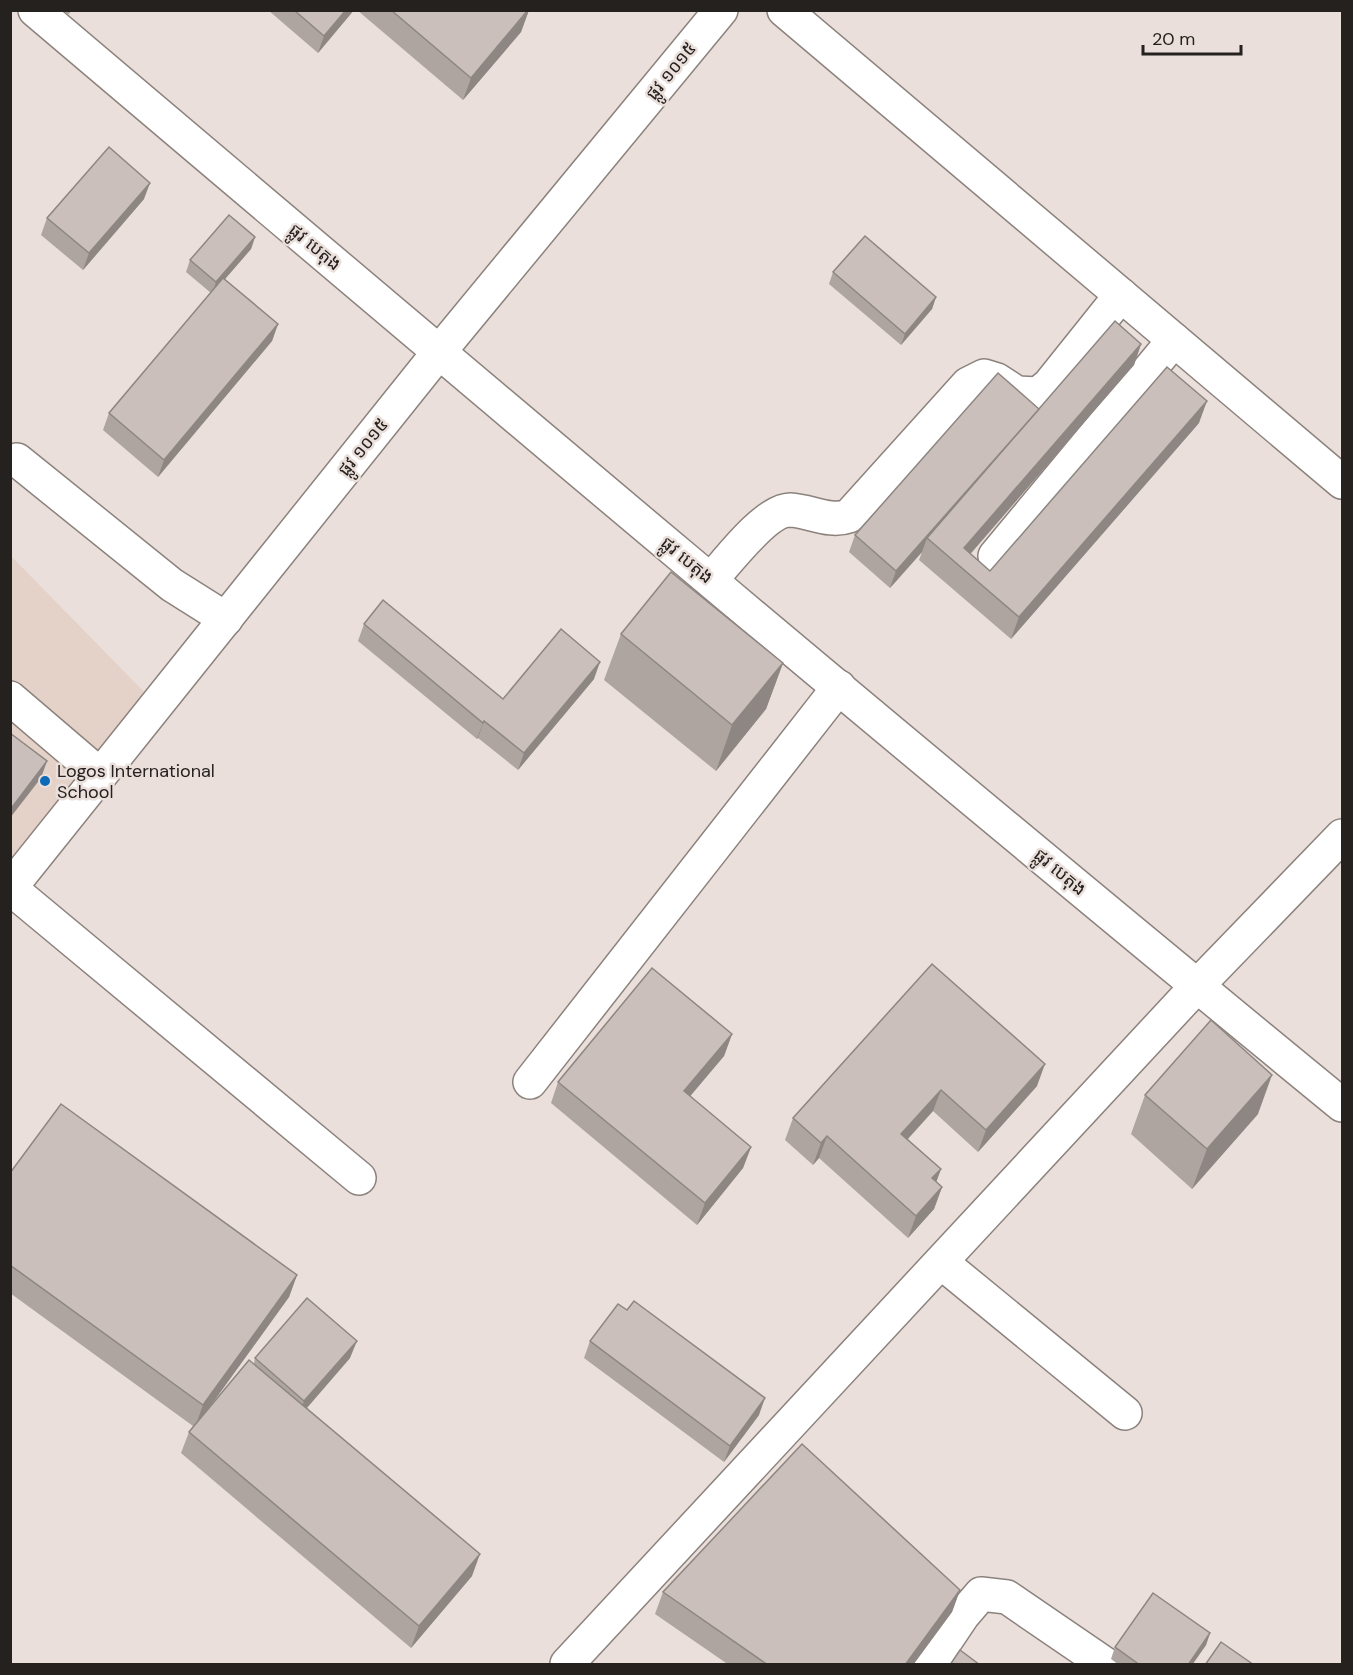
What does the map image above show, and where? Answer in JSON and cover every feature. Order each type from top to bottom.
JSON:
[{"type":"street","name":"ផ្លូវ បេតុង","points":[[35,10],[711,580],[1342,1105]]},
{"type":"street","name":"ផ្លូវ ១០១៥","points":[[10,888],[439,352],[721,10]]},
{"type":"street","points":[[784,10],[1342,482]]},
{"type":"street","points":[[711,580],[766,520],[778,513],[788,510],[838,520],[849,516],[968,384],[984,376],[996,380],[1017,393],[1038,394],[1049,384],[1121,295]]},
{"type":"street","points":[[995,556],[1174,340]]},
{"type":"street","points":[[17,460],[172,585],[226,619]]},
{"type":"street","points":[[530,1082],[839,687]]},
{"type":"street","points":[[10,698],[100,775]]},
{"type":"street","points":[[567,1665],[1197,986],[1342,836]]},
{"type":"street","points":[[10,888],[359,1178]]},
{"type":"street","points":[[941,1262],[1125,1413]]},
{"type":"street","points":[[930,1665],[963,1615],[981,1594],[1007,1597],[1105,1665]]},
{"type":"shaded area","name":"Logos International School","points":[[11,556],[148,696],[11,866]]},
{"type":"building","points":[[294,10],[346,10],[324,36]]},
{"type":"building","points":[[391,10],[528,10],[471,78]]},
{"type":"building","points":[[109,147],[150,183],[89,253],[47,218]]},
{"type":"building","points":[[229,215],[255,237],[216,282],[190,260]]},
{"type":"building","points":[[865,236],[936,297],[905,334],[833,272]]},
{"type":"building","points":[[223,278],[278,324],[164,460],[109,413]]},
{"type":"building","points":[[1115,321],[1141,344],[964,548],[990,571],[1167,367],[1207,401],[1019,617],[927,538]]},
{"type":"building","points":[[998,373],[1039,409],[896,571],[855,535]]},
{"type":"building","points":[[671,572],[783,663],[732,725],[621,634]]},
{"type":"building","points":[[383,600],[503,699],[561,629],[600,662],[524,753],[484,721],[483,723],[364,624]]},
{"type":"building","points":[[10,733],[47,761],[10,810]]},
{"type":"building","points":[[932,964],[1045,1064],[986,1130],[941,1090],[901,1134],[941,1169],[932,1178],[942,1187],[916,1216],[827,1136],[821,1143],[793,1118]]},
{"type":"building","points":[[652,968],[732,1034],[684,1091],[751,1147],[705,1203],[558,1082]]},
{"type":"building","points":[[1211,1020],[1272,1075],[1207,1149],[1145,1095]]},
{"type":"building","points":[[61,1104],[297,1275],[203,1405],[10,1265],[10,1173]]},
{"type":"building","points":[[307,1298],[357,1341],[304,1401],[255,1358]]},
{"type":"building","points":[[634,1301],[765,1398],[730,1446],[590,1341],[618,1304],[627,1310]]},
{"type":"building","points":[[249,1360],[480,1554],[419,1626],[189,1432]]},
{"type":"building","points":[[802,1444],[960,1590],[905,1665],[768,1665],[663,1592]]},
{"type":"building","points":[[1153,1593],[1210,1633],[1188,1665],[1140,1665],[1115,1647]]},
{"type":"building","points":[[1221,1642],[1254,1665],[1205,1665]]},
{"type":"building","points":[[960,1650],[980,1665],[950,1665]]},
{"type":"place","name":"Logos International School","points":[[45,781]]}]
